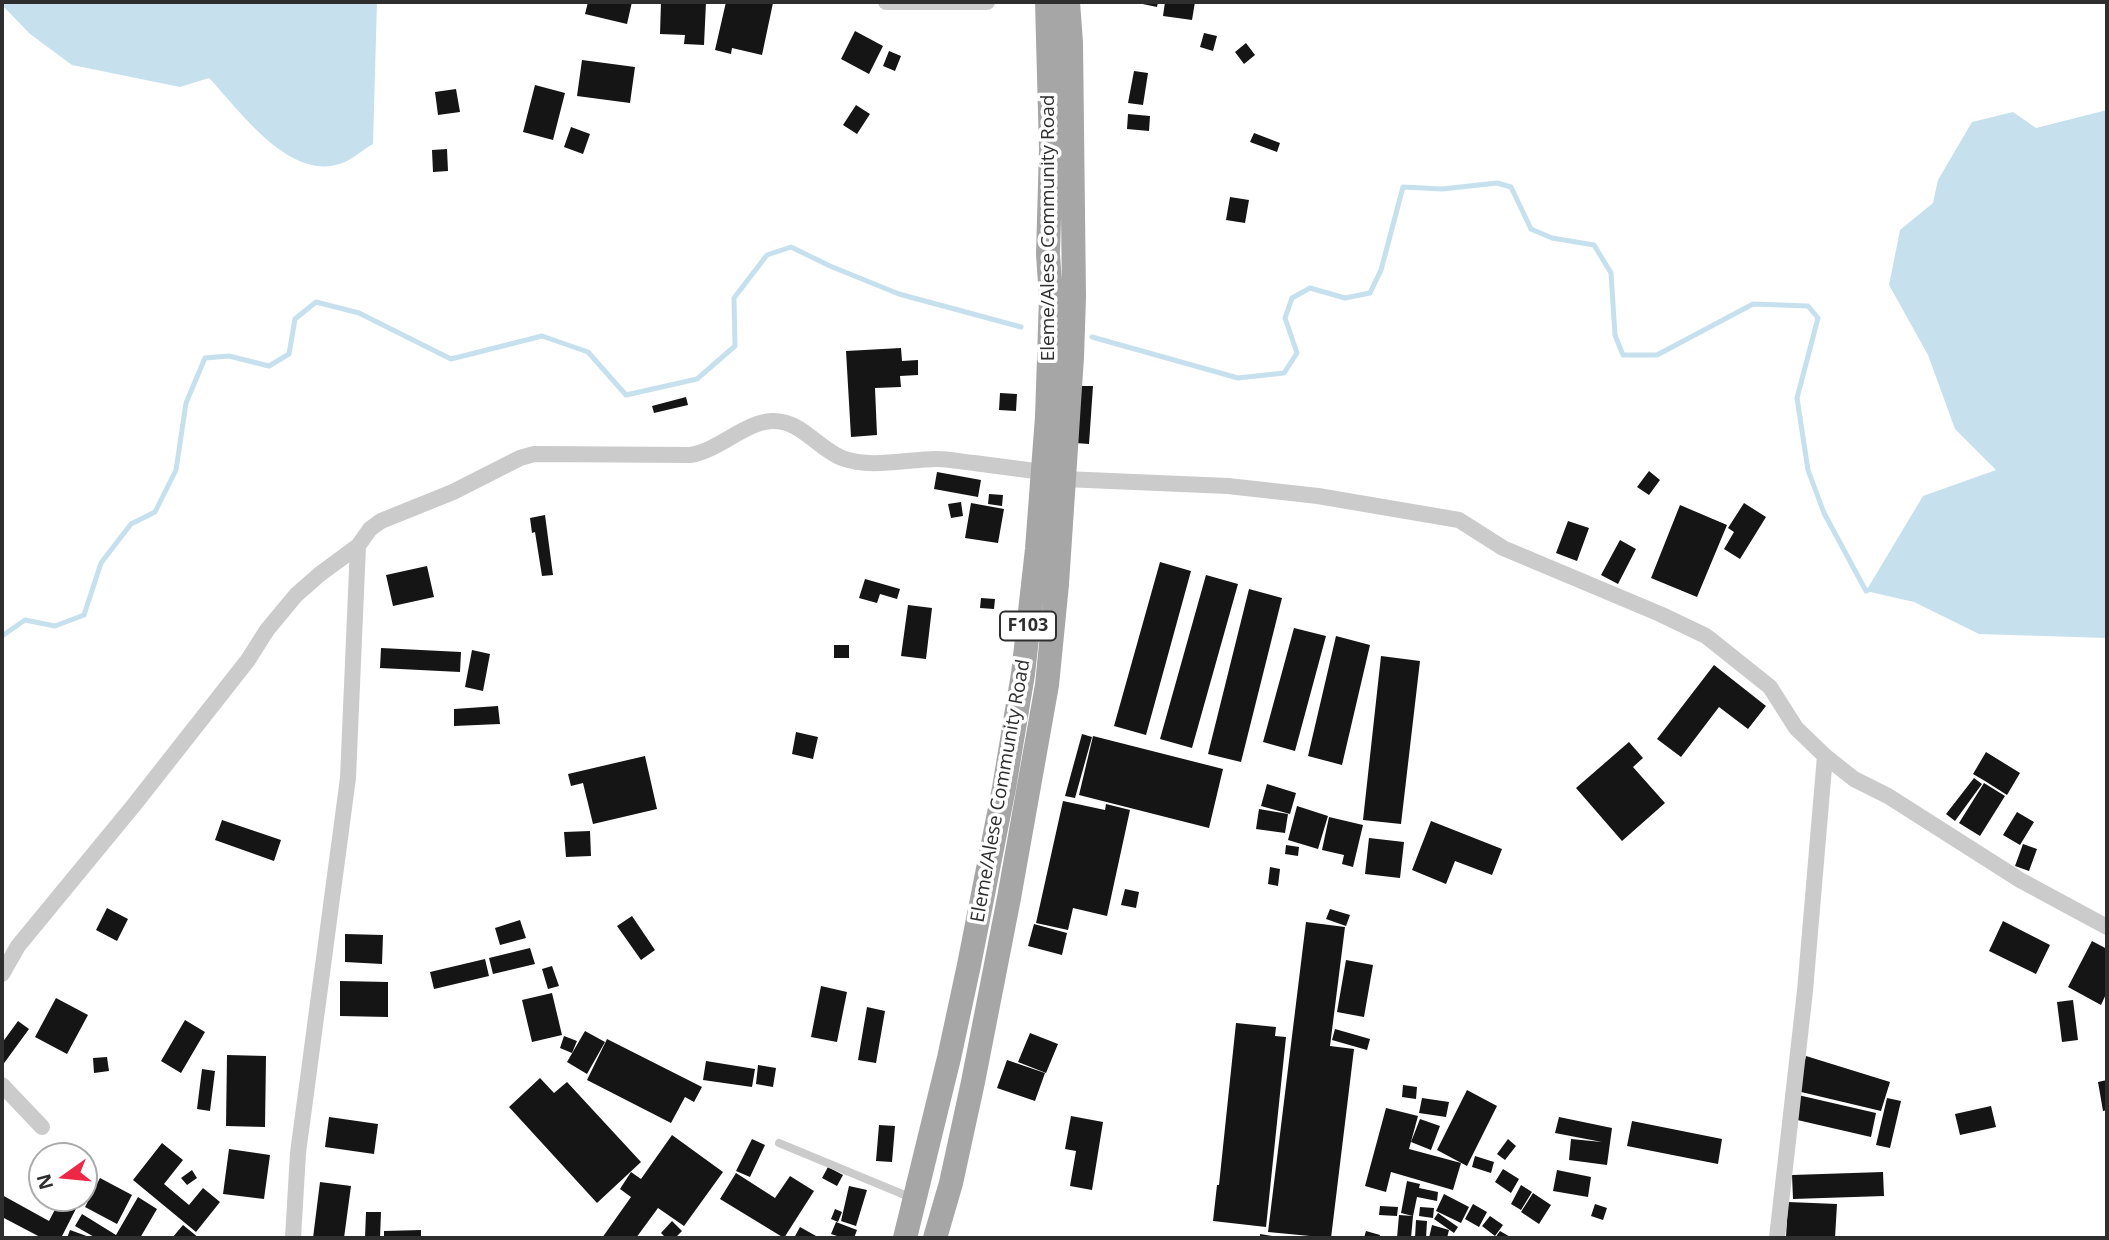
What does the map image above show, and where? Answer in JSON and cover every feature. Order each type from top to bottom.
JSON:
[{"type":"main road","name":"Eleme/Alese Community Road","points":[[935,1238],[951,1183],[973,1082],[1030,783],[1047,685],[1058,584],[1054,476],[1047,417],[1051,298],[1048,254],[1051,149],[1046,2]]},
{"type":"main road","name":"Eleme/Alese Community Road","points":[[905,1238],[961,1005],[1004,788],[1054,476],[1074,298],[1068,2]]},
{"type":"street","points":[[886,2],[987,2]]},
{"type":"street","points":[[2,974],[18,946],[142,795],[296,595],[358,546],[370,529],[381,521],[453,492],[520,458],[534,454],[705,453],[754,426],[774,421],[793,425],[831,452],[851,460],[896,463],[938,459],[1054,476],[1228,486],[1318,496],[1459,520],[1503,548],[1706,636],[1770,687],[1796,728],[1854,779],[1888,796],[1981,857],[2107,927]]},
{"type":"street","points":[[293,1238],[298,1153],[348,778],[358,546]]},
{"type":"street","points":[[1777,1238],[1805,991],[1825,756]]},
{"type":"street","points":[[2,1085],[42,1127]]},
{"type":"lane","points":[[779,1143],[915,1199]]},
{"type":"water","points":[[2,2],[377,2],[373,144],[345,162],[325,166],[306,163],[269,141],[209,78],[180,87],[72,65],[30,34]]},
{"type":"water","points":[[2107,110],[2107,638],[1979,634],[1914,602],[1866,591],[1923,496],[1996,470],[1955,429],[1928,355],[1889,285],[1900,230],[1933,203],[1938,180],[1972,122],[2013,112],[2036,128]]},
{"type":"building","points":[[588,2],[632,2],[627,24],[585,14]]},
{"type":"building","points":[[661,2],[706,2],[704,45],[684,44],[685,35],[660,34]]},
{"type":"building","points":[[726,2],[773,3],[762,55],[732,48],[731,54],[715,50]]},
{"type":"building","points":[[1133,2],[1158,2],[1157,7]]},
{"type":"building","points":[[1165,2],[1195,2],[1192,20],[1163,16]]},
{"type":"building","points":[[855,31],[883,46],[869,74],[841,59]]},
{"type":"building","points":[[1204,33],[1217,36],[1213,51],[1200,47]]},
{"type":"building","points":[[1246,43],[1255,55],[1244,64],[1235,52]]},
{"type":"building","points":[[889,51],[901,56],[895,71],[883,66]]},
{"type":"building","points":[[582,60],[635,67],[630,103],[577,96]]},
{"type":"building","points":[[1134,71],[1148,73],[1143,105],[1128,103]]},
{"type":"building","points":[[535,85],[565,93],[553,140],[523,132]]},
{"type":"building","points":[[456,89],[460,112],[438,115],[435,92]]},
{"type":"building","points":[[856,105],[870,114],[857,134],[843,125]]},
{"type":"building","points":[[1128,114],[1150,116],[1149,131],[1127,129]]},
{"type":"building","points":[[571,127],[590,134],[583,154],[564,147]]},
{"type":"building","points":[[1254,133],[1280,143],[1277,152],[1250,142]]},
{"type":"building","points":[[447,149],[448,171],[433,172],[432,150]]},
{"type":"building","points":[[1230,197],[1249,200],[1245,223],[1226,220]]},
{"type":"building","points":[[901,348],[902,361],[918,360],[918,375],[900,376],[901,387],[875,388],[877,435],[851,437],[846,351]]},
{"type":"building","points":[[1079,386],[1093,386],[1089,444],[1075,443]]},
{"type":"building","points":[[1000,393],[1017,394],[1016,411],[999,410]]},
{"type":"building","points":[[686,397],[688,405],[654,413],[652,406]]},
{"type":"building","points":[[1649,471],[1660,480],[1649,495],[1637,487]]},
{"type":"building","points":[[937,472],[981,480],[978,497],[934,489]]},
{"type":"building","points":[[989,494],[1003,495],[1002,506],[988,504]]},
{"type":"building","points":[[961,502],[963,516],[951,518],[948,504]]},
{"type":"building","points":[[971,503],[1004,509],[998,543],[965,538]]},
{"type":"building","points":[[1744,503],[1766,517],[1740,559],[1724,549],[1734,532],[1728,528]]},
{"type":"building","points":[[1680,505],[1727,525],[1697,597],[1651,578]]},
{"type":"building","points":[[545,515],[553,575],[542,576],[530,518]]},
{"type":"building","points":[[1568,521],[1589,528],[1577,561],[1556,553]]},
{"type":"building","points":[[1620,540],[1636,549],[1618,584],[1601,575]]},
{"type":"building","points":[[1160,562],[1191,571],[1146,735],[1114,726]]},
{"type":"building","points":[[427,566],[434,597],[393,606],[386,575]]},
{"type":"building","points":[[1206,575],[1238,584],[1192,748],[1160,739]]},
{"type":"building","points":[[865,579],[900,589],[897,599],[880,594],[877,603],[859,598]]},
{"type":"building","points":[[1249,589],[1282,598],[1241,762],[1208,754]]},
{"type":"building","points":[[981,598],[995,599],[994,609],[980,608]]},
{"type":"building","points":[[908,605],[932,608],[926,659],[901,656]]},
{"type":"building","points":[[1294,628],[1326,636],[1295,751],[1263,742]]},
{"type":"building","points":[[1336,636],[1370,645],[1342,765],[1308,756]]},
{"type":"building","points":[[834,645],[849,645],[849,658],[834,658]]},
{"type":"building","points":[[381,648],[461,652],[460,672],[380,668]]},
{"type":"building","points":[[472,650],[490,654],[483,691],[465,687]]},
{"type":"building","points":[[1381,656],[1420,661],[1401,824],[1363,820]]},
{"type":"building","points":[[1714,665],[1766,706],[1748,729],[1719,707],[1681,757],[1657,739]]},
{"type":"building","points":[[498,706],[500,724],[454,726],[454,709]]},
{"type":"building","points":[[796,732],[818,737],[813,759],[792,754]]},
{"type":"building","points":[[1082,734],[1092,737],[1075,798],[1065,796]]},
{"type":"building","points":[[1093,736],[1223,769],[1209,828],[1079,795]]},
{"type":"building","points":[[1629,742],[1643,758],[1633,767],[1665,803],[1622,841],[1576,788]]},
{"type":"building","points":[[1986,752],[2020,773],[2007,795],[1973,774]]},
{"type":"building","points":[[645,756],[657,809],[593,824],[583,783],[571,786],[568,774]]},
{"type":"building","points":[[1974,778],[1982,784],[1955,821],[1946,814]]},
{"type":"building","points":[[1984,783],[2005,796],[1980,836],[1959,823]]},
{"type":"building","points":[[1267,784],[1296,793],[1290,814],[1261,806]]},
{"type":"building","points":[[1063,801],[1105,810],[1106,804],[1130,810],[1107,916],[1073,908],[1068,930],[1036,923]]},
{"type":"building","points":[[1297,806],[1328,816],[1318,849],[1288,840]]},
{"type":"building","points":[[1259,809],[1288,814],[1285,833],[1256,829]]},
{"type":"building","points":[[2017,812],[2034,822],[2020,845],[2003,835]]},
{"type":"building","points":[[1329,817],[1363,825],[1353,867],[1342,864],[1344,855],[1322,850]]},
{"type":"building","points":[[222,820],[281,840],[274,861],[215,840]]},
{"type":"building","points":[[1431,821],[1502,849],[1492,875],[1455,861],[1446,884],[1412,870]]},
{"type":"building","points":[[590,831],[591,856],[566,857],[564,832]]},
{"type":"building","points":[[1369,838],[1404,842],[1400,878],[1365,874]]},
{"type":"building","points":[[2023,844],[2037,849],[2029,871],[2015,866]]},
{"type":"building","points":[[1286,845],[1299,847],[1298,856],[1285,854]]},
{"type":"building","points":[[1270,867],[1280,869],[1278,886],[1268,884]]},
{"type":"building","points":[[1125,889],[1139,892],[1136,908],[1121,905]]},
{"type":"building","points":[[107,908],[128,919],[117,941],[96,930]]},
{"type":"building","points":[[1330,909],[1350,915],[1346,926],[1326,919]]},
{"type":"building","points":[[632,916],[655,950],[641,960],[617,926]]},
{"type":"building","points":[[520,920],[526,938],[500,945],[495,928]]},
{"type":"building","points":[[2003,921],[2050,945],[2036,974],[1989,951]]},
{"type":"building","points":[[1306,922],[1345,927],[1330,1046],[1354,1049],[1331,1238],[1268,1232]]},
{"type":"building","points":[[1034,924],[1067,933],[1062,955],[1028,946]]},
{"type":"building","points":[[345,934],[383,935],[382,964],[345,962]]},
{"type":"building","points":[[2092,941],[2107,949],[2107,992],[2101,1005],[2068,987]]},
{"type":"building","points":[[530,948],[535,964],[493,974],[489,958]]},
{"type":"building","points":[[485,959],[489,976],[434,989],[430,972]]},
{"type":"building","points":[[1346,960],[1373,965],[1364,1017],[1337,1012]]},
{"type":"building","points":[[552,966],[559,986],[548,989],[542,969]]},
{"type":"building","points":[[340,981],[388,982],[388,1017],[340,1016]]},
{"type":"building","points":[[821,986],[847,992],[837,1042],[811,1037]]},
{"type":"building","points":[[552,993],[562,1035],[532,1042],[522,1000]]},
{"type":"building","points":[[56,998],[88,1015],[67,1054],[35,1037]]},
{"type":"building","points":[[2073,1000],[2078,1040],[2062,1042],[2057,1002]]},
{"type":"building","points":[[867,1007],[885,1011],[876,1063],[858,1060]]},
{"type":"building","points":[[185,1020],[205,1032],[181,1073],[161,1061]]},
{"type":"building","points":[[18,1021],[29,1029],[2,1066],[2,1043]]},
{"type":"building","points":[[1236,1023],[1276,1027],[1275,1036],[1286,1037],[1266,1227],[1213,1221]]},
{"type":"building","points":[[1335,1029],[1370,1039],[1367,1050],[1332,1040]]},
{"type":"building","points":[[585,1031],[605,1042],[587,1074],[567,1062]]},
{"type":"building","points":[[1030,1033],[1058,1044],[1046,1073],[1018,1062]]},
{"type":"building","points":[[564,1036],[577,1041],[572,1053],[560,1048]]},
{"type":"building","points":[[607,1039],[702,1087],[694,1102],[685,1097],[671,1123],[587,1080]]},
{"type":"building","points":[[227,1055],[266,1056],[265,1127],[226,1126]]},
{"type":"building","points":[[1806,1056],[1890,1082],[1881,1111],[1797,1091]]},
{"type":"building","points":[[107,1057],[109,1071],[94,1073],[93,1058]]},
{"type":"building","points":[[1007,1060],[1045,1073],[1035,1101],[997,1088]]},
{"type":"building","points":[[706,1061],[755,1069],[752,1087],[703,1080]]},
{"type":"building","points":[[758,1065],[776,1068],[773,1087],[756,1084]]},
{"type":"building","points":[[202,1069],[215,1071],[210,1111],[197,1109]]},
{"type":"building","points":[[540,1078],[554,1093],[567,1082],[641,1162],[597,1203],[509,1107]]},
{"type":"building","points":[[2107,1080],[2107,1110],[2103,1111],[2098,1082]]},
{"type":"building","points":[[1403,1085],[1417,1087],[1416,1099],[1402,1097]]},
{"type":"building","points":[[1467,1090],[1497,1106],[1467,1166],[1437,1150]]},
{"type":"building","points":[[1798,1095],[1876,1113],[1871,1137],[1793,1119]]},
{"type":"building","points":[[1422,1098],[1449,1102],[1446,1117],[1419,1113]]},
{"type":"building","points":[[1887,1098],[1901,1101],[1890,1148],[1876,1145]]},
{"type":"building","points":[[1991,1106],[1996,1127],[1960,1135],[1955,1114]]},
{"type":"building","points":[[1386,1108],[1418,1116],[1409,1149],[1461,1163],[1453,1190],[1391,1172],[1386,1192],[1365,1186]]},
{"type":"building","points":[[1071,1116],[1103,1122],[1092,1190],[1070,1186],[1076,1151],[1065,1149]]},
{"type":"building","points":[[329,1117],[378,1124],[374,1154],[325,1147]]},
{"type":"building","points":[[1559,1117],[1612,1128],[1607,1165],[1569,1160],[1571,1139],[1602,1142],[1555,1133]]},
{"type":"building","points":[[1420,1119],[1440,1126],[1431,1150],[1411,1142]]},
{"type":"building","points":[[1632,1121],[1722,1139],[1718,1164],[1627,1146]]},
{"type":"building","points":[[879,1125],[895,1126],[892,1162],[876,1161]]},
{"type":"building","points":[[672,1135],[723,1172],[684,1226],[658,1208],[636,1238],[602,1238],[631,1197],[620,1189],[631,1172],[641,1179]]},
{"type":"building","points":[[752,1139],[765,1145],[750,1177],[736,1171]]},
{"type":"building","points":[[1508,1139],[1516,1146],[1505,1160],[1497,1154]]},
{"type":"building","points":[[162,1143],[183,1160],[164,1184],[189,1205],[203,1188],[220,1202],[196,1232],[133,1180]]},
{"type":"building","points":[[229,1149],[270,1155],[264,1199],[223,1194]]},
{"type":"building","points":[[1475,1156],[1494,1162],[1491,1173],[1472,1167]]},
{"type":"building","points":[[828,1167],[843,1175],[837,1186],[822,1178]]},
{"type":"building","points":[[1503,1169],[1519,1179],[1511,1193],[1495,1182]]},
{"type":"building","points":[[192,1170],[197,1178],[187,1185],[181,1178]]},
{"type":"building","points":[[1557,1170],[1591,1177],[1588,1197],[1553,1191]]},
{"type":"building","points":[[1883,1172],[1884,1196],[1793,1199],[1792,1175]]},
{"type":"building","points":[[736,1173],[775,1198],[790,1176],[814,1191],[784,1238],[720,1199]]},
{"type":"building","points":[[100,1178],[132,1195],[117,1224],[94,1212],[98,1212]]},
{"type":"building","points":[[1407,1181],[1420,1184],[1419,1188],[1438,1192],[1437,1201],[1417,1197],[1413,1216],[1401,1213]]},
{"type":"building","points":[[320,1182],[351,1186],[344,1238],[313,1238]]},
{"type":"building","points":[[1521,1185],[1532,1192],[1521,1210],[1511,1204]]},
{"type":"building","points":[[849,1186],[867,1190],[856,1226],[841,1221]]},
{"type":"building","points":[[1533,1193],[1551,1205],[1539,1224],[1521,1212]]},
{"type":"building","points":[[1444,1194],[1469,1207],[1461,1223],[1436,1211]]},
{"type":"building","points":[[2,1195],[28,1209],[28,1212],[49,1221],[54,1212],[74,1212],[61,1238],[42,1238],[2,1217]]},
{"type":"building","points":[[138,1197],[157,1209],[140,1238],[96,1238],[75,1226],[82,1214],[116,1235]]},
{"type":"building","points":[[1788,1202],[1837,1204],[1835,1238],[1786,1237]]},
{"type":"building","points":[[1473,1204],[1487,1212],[1479,1227],[1465,1219]]},
{"type":"building","points":[[1595,1204],[1607,1208],[1603,1220],[1591,1216]]},
{"type":"building","points":[[1380,1206],[1398,1207],[1397,1216],[1379,1215]]},
{"type":"building","points":[[1420,1207],[1434,1208],[1433,1218],[1419,1216]]},
{"type":"building","points":[[835,1209],[842,1212],[838,1222],[831,1219]]},
{"type":"building","points":[[366,1212],[381,1212],[380,1238],[365,1238]]},
{"type":"building","points":[[1438,1213],[1458,1227],[1454,1233],[1434,1219]]},
{"type":"building","points":[[1399,1215],[1413,1216],[1411,1238],[1397,1238]]},
{"type":"building","points":[[1490,1216],[1503,1225],[1495,1236],[1482,1226]]},
{"type":"building","points":[[1416,1220],[1427,1221],[1426,1238],[1415,1238]]},
{"type":"building","points":[[672,1221],[682,1231],[675,1238],[666,1238],[661,1233]]},
{"type":"building","points":[[836,1222],[857,1230],[854,1238],[836,1238],[837,1236],[831,1234]]},
{"type":"building","points":[[183,1225],[199,1238],[172,1238]]},
{"type":"building","points":[[1432,1225],[1449,1230],[1447,1238],[1429,1238]]},
{"type":"building","points":[[800,1227],[816,1236],[815,1238],[794,1238]]},
{"type":"building","points":[[70,1230],[92,1238],[67,1238]]},
{"type":"building","points":[[421,1230],[421,1238],[384,1238],[384,1231]]},
{"type":"building","points":[[1366,1231],[1380,1235],[1379,1238],[1364,1238]]},
{"type":"building","points":[[1500,1231],[1512,1238],[1495,1238]]},
{"type":"building","points":[[1260,1234],[1278,1237],[1278,1238],[1260,1238]]},
{"type":"waterway","points":[[1092,337],[1238,378],[1284,373],[1297,353],[1285,318],[1292,298],[1310,288],[1345,298],[1370,293],[1381,270],[1403,187],[1442,189],[1497,183],[1511,187],[1531,229],[1552,238],[1594,245],[1611,273],[1615,335],[1623,355],[1657,355],[1753,304],[1808,306],[1818,318],[1797,398],[1808,470],[1824,513],[1866,591],[1869,590]]},
{"type":"waterway","points":[[2,636],[25,620],[55,626],[84,615],[101,563],[131,524],[155,512],[176,470],[186,403],[205,358],[229,356],[269,366],[289,354],[295,319],[316,302],[359,313],[451,359],[542,336],[588,352],[626,395],[697,379],[735,346],[734,298],[767,255],[791,247],[899,294],[1021,327]]}]
